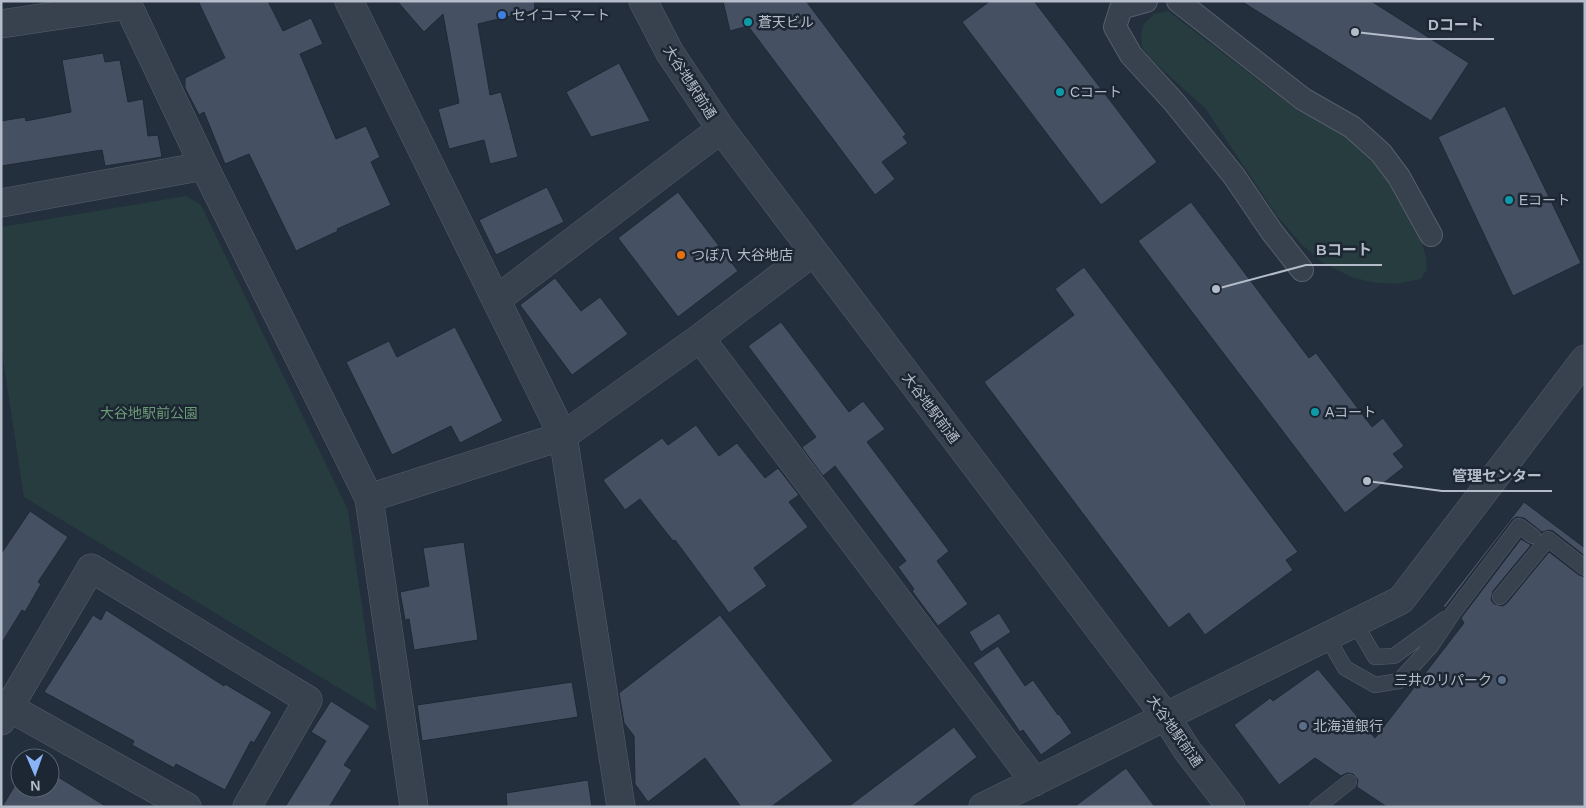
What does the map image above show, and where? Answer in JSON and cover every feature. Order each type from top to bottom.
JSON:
[{"type":"street","points":[[349,1],[563,436],[621,807]]},
{"type":"street","name":"大谷地駅前通","points":[[643,1],[670,54],[721,129],[1166,717],[1187,750],[1231,807]]},
{"type":"street","points":[[1146,1],[1121,8],[1116,27],[1131,55],[1174,102],[1234,176],[1272,232],[1302,270]]},
{"type":"street","points":[[1178,1],[1303,99],[1352,127],[1380,153],[1399,177],[1431,235]]},
{"type":"street","points":[[1,24],[127,3],[204,166],[369,498],[414,807]]},
{"type":"street","points":[[496,300],[721,129]]},
{"type":"street","points":[[1,203],[204,166]]},
{"type":"street","points":[[369,498],[563,436],[700,338],[813,252]]},
{"type":"street","points":[[700,338],[1034,782]]},
{"type":"street","points":[[983,807],[1401,600],[1585,359]]},
{"type":"street","points":[[187,807],[4,711],[90,568],[308,700],[247,807]]},
{"type":"lane","points":[[1327,637],[1345,668],[1374,685],[1399,681],[1431,646],[1452,614],[1519,526],[1532,536]]},
{"type":"lane","points":[[1500,597],[1548,540],[1585,568]]},
{"type":"lane","points":[[1355,623],[1375,657],[1394,656],[1452,614]]},
{"type":"lane","points":[[1316,807],[1349,782]]},
{"type":"green space","points":[[1168,11],[1297,110],[1348,137],[1372,160],[1388,181],[1421,240],[1427,269],[1421,279],[1395,284],[1371,282],[1351,277],[1322,262],[1302,245],[1277,216],[1205,108],[1154,62],[1142,48],[1143,25],[1154,14]]},
{"type":"green space","name":"大谷地駅前公園","points":[[186,196],[201,205],[348,510],[377,711],[24,497],[1,346],[1,227]]},
{"type":"building","points":[[198,1],[268,1],[283,31],[311,18],[323,44],[300,54],[336,139],[366,126],[380,157],[371,162],[391,205],[337,229],[338,231],[296,251],[249,154],[225,164],[204,112],[199,115],[185,88],[185,78],[225,58]]},
{"type":"building","points":[[397,1],[534,1],[535,10],[478,24],[490,95],[501,92],[518,157],[490,164],[484,140],[449,149],[438,109],[459,103],[443,14],[424,32]]},
{"type":"building","points":[[723,1],[806,1],[906,134],[903,137],[908,143],[882,162],[895,179],[875,195],[748,26],[730,31]]},
{"type":"building","name":"Cコート","points":[[990,1],[1034,1],[1157,162],[1101,205],[962,22]]},
{"type":"building","points":[[1241,1],[1371,1],[1469,63],[1431,121]]},
{"type":"building","points":[[103,53],[105,62],[120,60],[128,102],[143,99],[148,136],[158,135],[162,157],[105,166],[102,150],[1,166],[1,121],[25,117],[26,121],[71,112],[62,60]]},
{"type":"building","points":[[619,63],[650,121],[591,137],[566,92]]},
{"type":"building","name":"Eコート","points":[[1505,106],[1581,263],[1513,296],[1438,137]]},
{"type":"building","points":[[547,187],[564,222],[496,255],[479,220]]},
{"type":"building","name":"つぼ八 大谷地店","points":[[678,192],[738,271],[678,317],[618,238]]},
{"type":"building","points":[[1191,202],[1309,358],[1316,353],[1372,427],[1383,418],[1404,446],[1393,454],[1404,467],[1345,513],[1138,241]]},
{"type":"building","points":[[1084,267],[1298,552],[1286,560],[1293,570],[1205,635],[1189,613],[1169,628],[984,382],[1074,315],[1055,289]]},
{"type":"building","points":[[555,278],[581,311],[600,297],[628,334],[572,375],[520,305]]},
{"type":"building","points":[[781,322],[849,412],[863,401],[885,429],[867,442],[949,551],[937,561],[968,604],[938,626],[912,591],[914,589],[898,567],[906,561],[835,466],[823,476],[803,449],[802,447],[816,437],[748,346]]},
{"type":"building","points":[[455,327],[503,421],[460,443],[451,426],[392,455],[346,362],[389,341],[397,357]]},
{"type":"building","points":[[696,425],[719,456],[737,443],[765,478],[778,468],[799,495],[789,502],[808,527],[754,568],[767,586],[729,613],[675,540],[673,541],[640,499],[625,510],[603,480],[662,438],[668,445]]},
{"type":"building","points":[[1524,502],[1585,548],[1585,556],[1553,531],[1542,532],[1524,518],[1516,517],[1445,608],[1443,606]]},
{"type":"building","points":[[30,511],[68,537],[38,582],[41,584],[25,612],[22,610],[1,644],[1,554]]},
{"type":"building","name":"三井のリパーク","points":[[1521,539],[1531,545],[1493,591],[1491,600],[1494,604],[1503,606],[1507,603],[1549,552],[1579,575],[1585,577],[1585,807],[1387,807],[1357,787],[1358,780],[1353,774],[1347,773],[1341,776],[1315,758],[1279,785],[1234,725],[1270,698],[1273,701],[1318,669],[1375,738],[1464,623],[1461,618]]},
{"type":"building","points":[[464,542],[478,640],[414,650],[409,619],[405,620],[400,592],[429,586],[423,548]]},
{"type":"building","points":[[106,610],[224,686],[225,684],[272,712],[254,743],[251,741],[225,790],[176,764],[174,768],[132,745],[134,741],[44,692],[93,615],[101,620]]},
{"type":"building","points":[[999,613],[1011,632],[981,652],[969,632]]},
{"type":"building","points":[[720,615],[833,761],[771,807],[741,807],[705,758],[648,802],[635,784],[634,736],[624,723],[619,693]]},
{"type":"building","points":[[998,646],[1025,686],[1033,680],[1072,733],[1041,755],[1023,730],[1020,732],[973,663]]},
{"type":"building","points":[[572,682],[578,717],[422,741],[417,705]]},
{"type":"building","points":[[331,701],[370,726],[344,765],[352,770],[329,807],[285,807],[326,741],[311,732]]},
{"type":"building","points":[[954,727],[977,757],[912,807],[848,807]]},
{"type":"building","points":[[1126,768],[1155,807],[1074,807]]},
{"type":"building","points":[[60,778],[107,807],[2,807],[10,794],[10,798],[60,798]]},
{"type":"building","points":[[588,780],[592,807],[507,807],[506,793]]},
{"type":"place","name":"セイコーマート","points":[[502,15]]},
{"type":"place","name":"蒼天ビル","points":[[748,22]]},
{"type":"place","name":"Dコート","points":[[1355,32]]},
{"type":"place","name":"Cコート","points":[[1060,92]]},
{"type":"place","name":"Eコート","points":[[1509,200]]},
{"type":"place","name":"つぼ八 大谷地店","points":[[681,255]]},
{"type":"place","name":"Bコート","points":[[1216,289]]},
{"type":"place","name":"Aコート","points":[[1315,412]]},
{"type":"place","name":"管理センター","points":[[1367,481]]},
{"type":"place","name":"三井のリパーク","points":[[1502,680]]},
{"type":"place","name":"北海道銀行","points":[[1303,726]]}]
